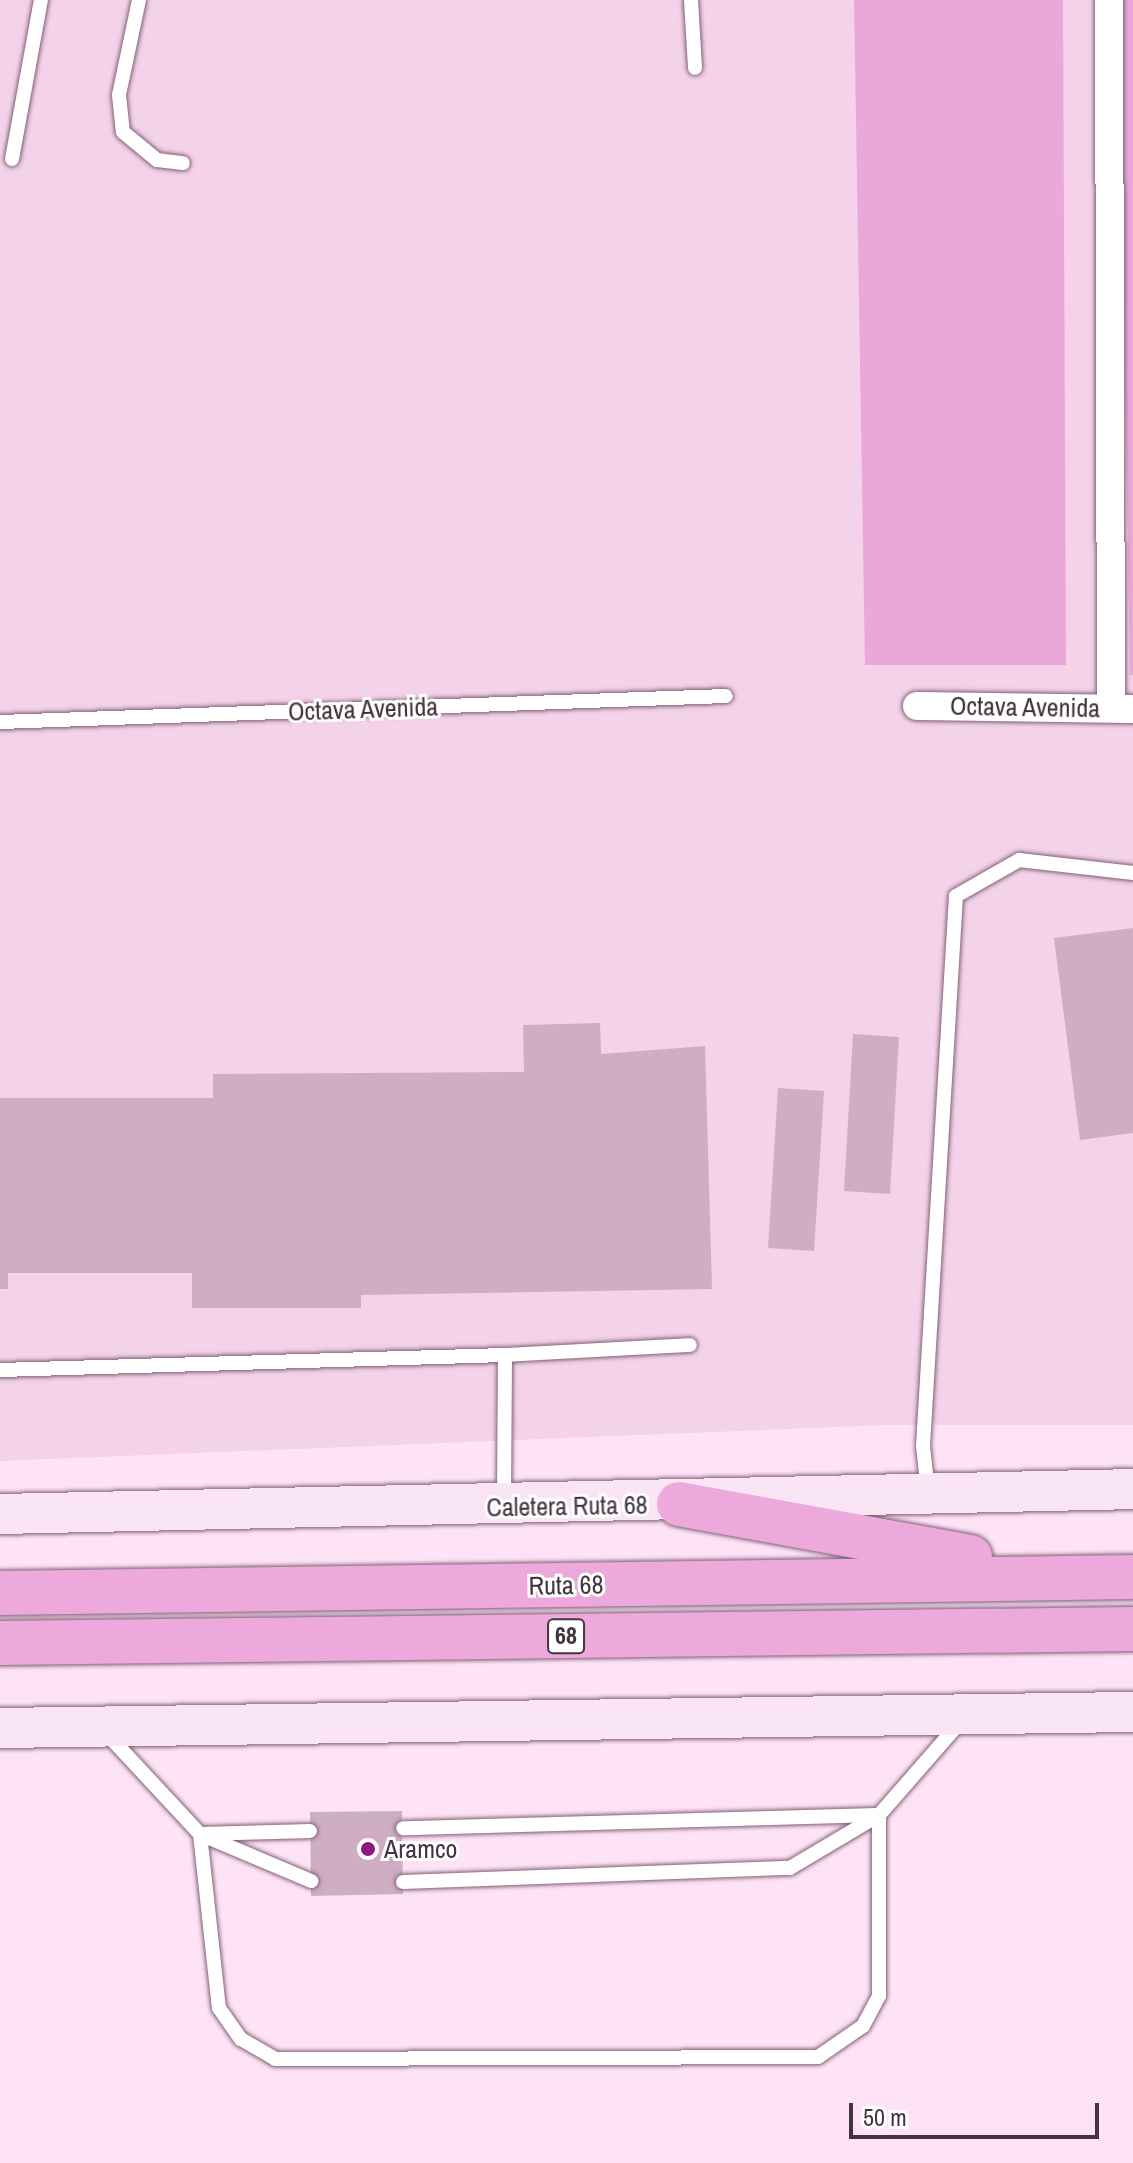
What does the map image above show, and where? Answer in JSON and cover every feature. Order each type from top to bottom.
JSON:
[{"type":"highway","points":[[679,1504],[864,1542],[1128,1577]]},
{"type":"highway","name":"Ruta 68","points":[[0,1593],[1128,1577]]},
{"type":"highway","name":"Ruta 68","points":[[0,1643],[1133,1629]]},
{"type":"main road","name":"Caletera Ruta 68","points":[[0,1514],[504,1508],[1133,1489]]},
{"type":"main road","points":[[0,1728],[1133,1712]]},
{"type":"street","points":[[1109,0],[1122,708]]},
{"type":"street","name":"Octava Avenida","points":[[917,706],[1122,708]]},
{"type":"lane","points":[[12,159],[41,0]]},
{"type":"lane","points":[[139,0],[119,95],[123,132],[157,160],[183,163]]},
{"type":"lane","points":[[691,0],[695,68]]},
{"type":"lane","name":"Octava Avenida","points":[[0,722],[726,696]]},
{"type":"lane","points":[[928,1496],[923,1446],[956,896],[1019,860],[1133,873]]},
{"type":"lane","points":[[0,1370],[505,1355],[690,1345]]},
{"type":"lane","points":[[504,1508],[505,1355]]},
{"type":"lane","points":[[403,1882],[774,1871],[806,1862],[879,1815],[966,1714]]},
{"type":"lane","points":[[101,1728],[200,1834],[311,1881]]},
{"type":"lane","points":[[403,1828],[879,1815]]},
{"type":"lane","points":[[200,1834],[219,2008],[241,2039],[275,2059],[818,2057],[863,2026],[879,1996],[879,1815]]},
{"type":"lane","points":[[200,1834],[310,1831]]},
{"type":"shaded area","points":[[0,0],[1133,0],[1133,1425],[885,1425],[0,1461]]},
{"type":"shaded area","points":[[854,0],[1063,0],[1066,665],[865,665]]},
{"type":"shaded area","points":[[1119,0],[1133,0],[1133,675],[1130,675]]},
{"type":"building","points":[[1133,928],[1133,1133],[1080,1140],[1054,938]]},
{"type":"building","points":[[600,1023],[601,1054],[705,1046],[712,1289],[361,1295],[361,1308],[192,1308],[192,1273],[8,1273],[8,1289],[0,1289],[0,1098],[213,1098],[213,1074],[524,1072],[523,1025]]},
{"type":"building","points":[[853,1034],[899,1037],[890,1194],[844,1191]]},
{"type":"building","points":[[778,1088],[824,1091],[814,1251],[768,1248]]},
{"type":"building","points":[[402,1811],[403,1894],[311,1896],[310,1812]]},
{"type":"place","name":"Aramco","points":[[368,1849]]}]
